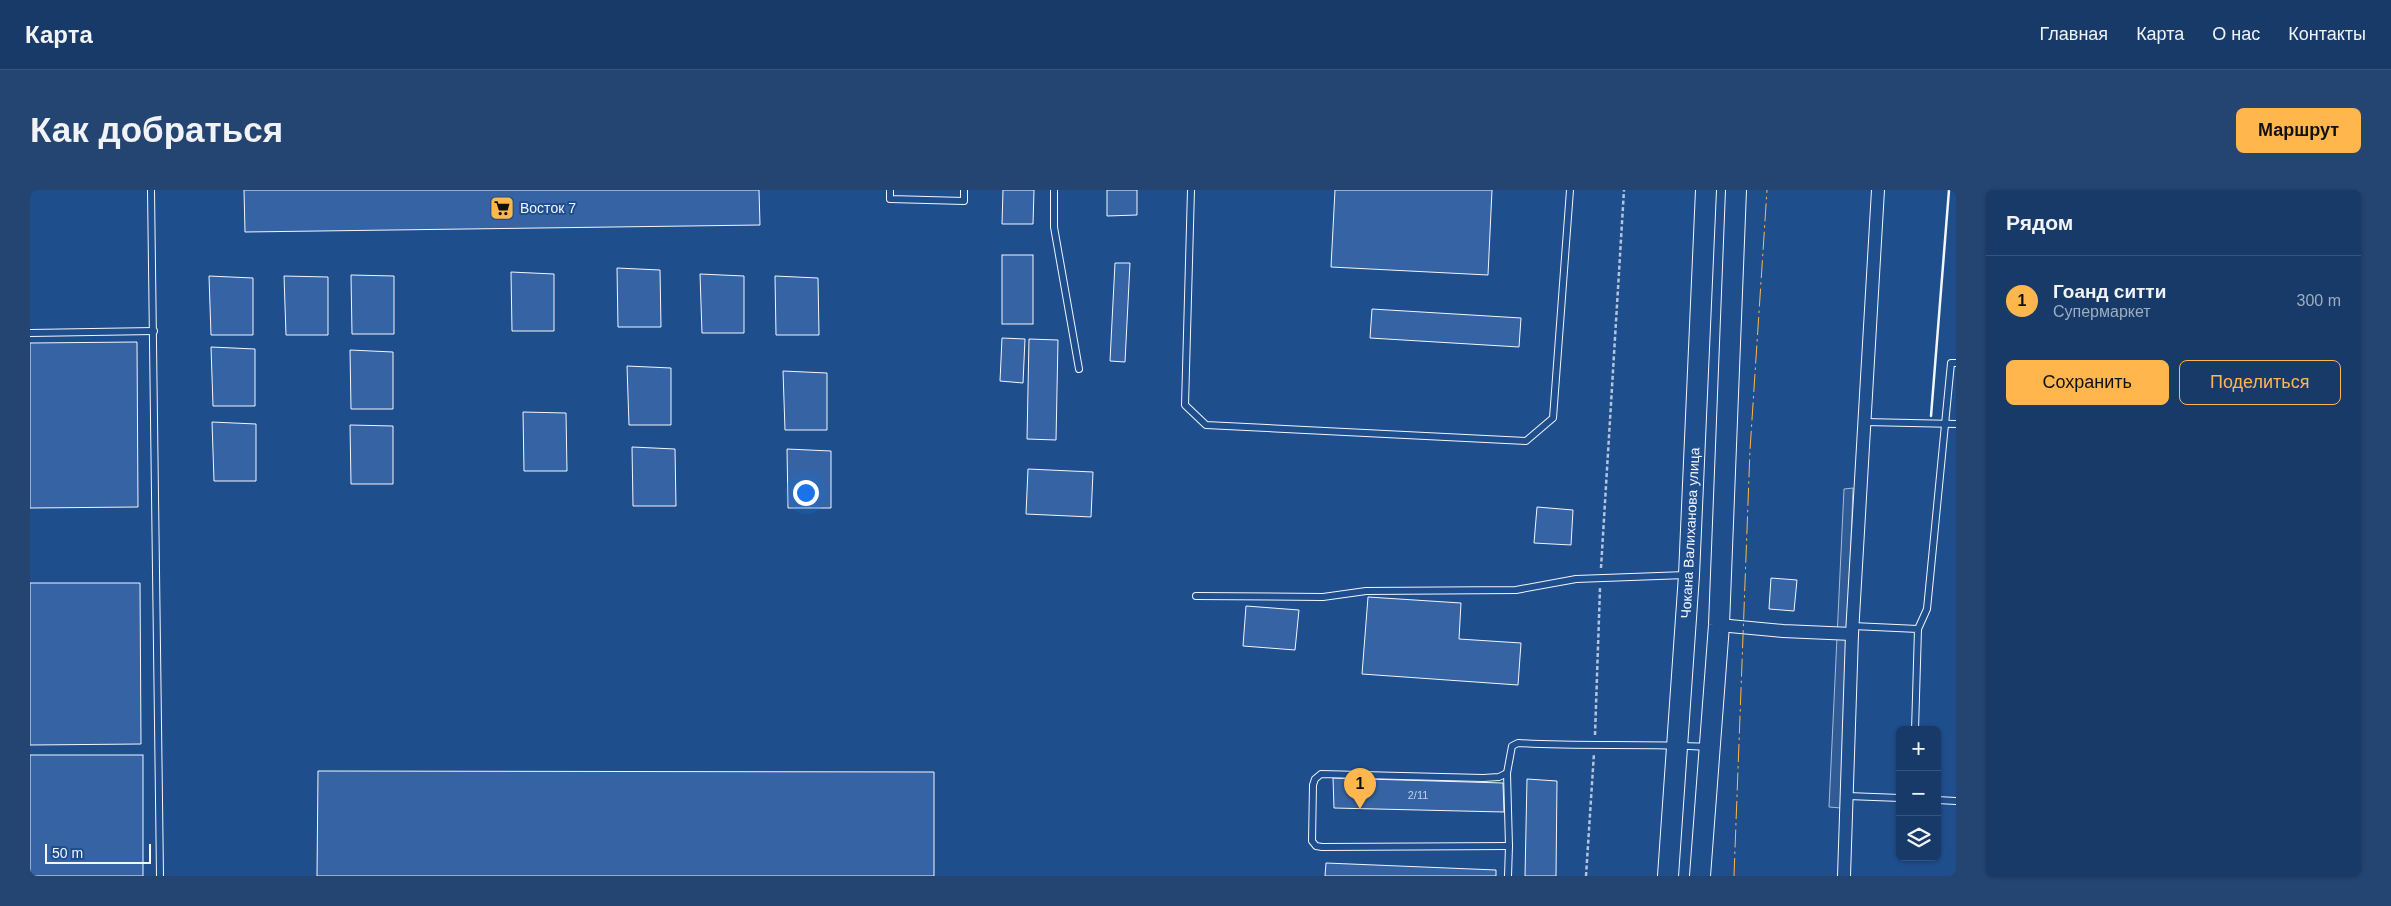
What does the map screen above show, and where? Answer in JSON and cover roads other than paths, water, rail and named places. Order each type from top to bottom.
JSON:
[{"type":"main road","name":"Чокана Валиханова улица","points":[[1668,876],[1689,576],[1706,190]]},
{"type":"main road","points":[[1700,876],[1708,748],[1719,625],[1736,190]]},
{"type":"street","points":[[1844,876],[1852,630],[1878,190]]},
{"type":"street","points":[[1719,625],[1783,631],[1852,630]]},
{"type":"lane","points":[[151,190],[160,876]]},
{"type":"lane","points":[[890,190],[890,199],[964,201],[964,190]]},
{"type":"lane","points":[[1054,190],[1054,227],[1080,369]]},
{"type":"lane","points":[[1191,190],[1185,405],[1206,425],[1526,441],[1554,418],[1570,190]]},
{"type":"lane","points":[[30,333],[154,332]]},
{"type":"lane","points":[[1915,726],[1918,630],[1927,609],[1951,363],[1956,363]]},
{"type":"lane","points":[[1865,422],[1956,424]]},
{"type":"lane","points":[[1196,596],[1323,597],[1366,591],[1516,590],[1576,580],[1689,576]]},
{"type":"lane","points":[[1852,630],[1918,630]]},
{"type":"lane","points":[[1508,876],[1508,773],[1512,746],[1518,743],[1565,746],[1595,744],[1677,745],[1708,748]]},
{"type":"lane","points":[[1508,773],[1499,777],[1483,778],[1321,774],[1315,779],[1313,785],[1312,841],[1316,846],[1322,847],[1509,846]]},
{"type":"lane","points":[[1848,796],[1896,798]]},
{"type":"lane","points":[[1941,800],[1956,801]]},
{"type":"place","name":"Восток 7","points":[[502,208]]},
{"type":"place","name":"Гоанд ситти","points":[[1360,809]]}]
